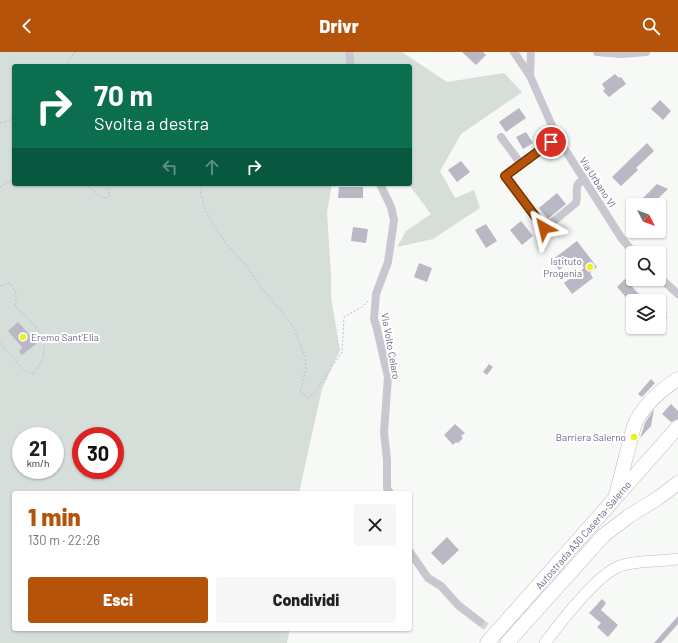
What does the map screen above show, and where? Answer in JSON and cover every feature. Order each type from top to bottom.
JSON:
[{"type":"highway","points":[[615,498],[634,426],[639,415],[657,394],[678,379]]},
{"type":"highway","name":"Autostrada A30 Caserta-Salerno","points":[[487,643],[678,427]]},
{"type":"highway","name":"Autostrada A30 Caserta-Salerno","points":[[507,643],[604,534],[678,483]]},
{"type":"main road","points":[[545,643],[563,619],[607,573],[619,566],[630,563],[678,559]]},
{"type":"street","points":[[349,52],[351,64]]},
{"type":"street","name":"Via Urbano VI","points":[[514,52],[530,76],[557,137],[622,239],[628,246]]},
{"type":"street","name":"Via Urbano VI","points":[[530,76],[531,52]]},
{"type":"street","points":[[597,52],[621,54],[646,52]]},
{"type":"street","points":[[501,137],[521,164]]},
{"type":"street","points":[[557,137],[505,176],[544,228],[576,203],[577,186],[579,182],[584,179]]},
{"type":"street","name":"Via Volto Celaro","points":[[381,186],[392,207],[394,220],[388,262],[376,294],[374,319],[388,377],[384,432],[389,491]]},
{"type":"street","points":[[666,283],[678,294]]},
{"type":"street","points":[[412,555],[428,578],[441,586],[458,606],[480,622]]},
{"type":"path","points":[[66,64],[75,52]]},
{"type":"path","points":[[0,123],[8,121],[12,117]]},
{"type":"path","points":[[0,187],[12,180]]},
{"type":"path","points":[[88,186],[100,196],[106,198],[110,195],[107,186]]},
{"type":"path","points":[[199,186],[205,210],[214,226],[293,326],[305,356],[306,369],[300,393],[309,398],[315,392],[342,352],[344,317],[362,307],[376,294]]},
{"type":"path","points":[[0,286],[9,283],[14,287],[17,295],[15,306],[33,322],[43,339],[45,351],[43,359],[34,374],[26,372],[4,348],[0,341]]},
{"type":"shaded area","points":[[0,52],[402,52],[447,82],[504,73],[522,92],[461,134],[440,171],[455,198],[474,190],[480,208],[433,239],[397,247],[406,231],[431,214],[410,186],[412,186],[412,64],[12,64],[12,186],[332,186],[327,212],[331,297],[340,350],[322,389],[299,491],[12,491],[12,631],[290,631],[287,643],[0,643]]},
{"type":"building","points":[[462,52],[483,52],[486,55],[476,65]]},
{"type":"building","points":[[615,74],[619,78],[621,77],[626,84],[609,97],[603,91],[605,89],[602,84]]},
{"type":"building","points":[[660,100],[671,111],[663,120],[651,109]]},
{"type":"building","points":[[519,108],[526,118],[506,132],[499,122]]},
{"type":"building","points":[[526,132],[533,143],[523,149],[516,137]]},
{"type":"building","points":[[647,143],[654,151],[636,168],[638,170],[621,186],[612,177]]},
{"type":"building","points":[[461,161],[470,172],[457,182],[448,170]]},
{"type":"building","points":[[657,184],[668,189],[658,198],[643,198]]},
{"type":"building","points":[[339,187],[363,187],[363,198],[338,198]]},
{"type":"building","points":[[557,193],[566,204],[548,219],[539,208]]},
{"type":"building","points":[[521,221],[533,236],[522,245],[510,230]]},
{"type":"building","points":[[486,224],[497,241],[486,248],[475,230]]},
{"type":"building","points":[[353,227],[368,229],[366,243],[351,241]]},
{"type":"building","name":"Istituto Progenia","points":[[577,241],[597,267],[590,273],[593,278],[572,294],[564,283],[584,268],[576,257],[559,270],[552,260]]},
{"type":"building","points":[[419,263],[432,268],[427,282],[414,277]]},
{"type":"building","points":[[625,279],[626,286],[632,286],[639,294],[626,294],[626,297],[617,287]]},
{"type":"building","points":[[18,322],[37,343],[22,355],[19,352],[22,347],[8,331]]},
{"type":"building","points":[[489,364],[493,367],[487,375],[483,372]]},
{"type":"building","points":[[651,379],[655,383],[642,397],[638,394]]},
{"type":"building","points":[[671,404],[678,411],[678,419],[671,422],[662,414]]},
{"type":"building","points":[[654,409],[651,426],[640,438],[645,423]]},
{"type":"building","points":[[455,424],[465,433],[461,436],[463,438],[458,443],[456,442],[453,445],[444,435]]},
{"type":"building","points":[[447,537],[459,550],[443,565],[431,553]]},
{"type":"building","points":[[602,599],[606,603],[601,610],[618,625],[608,637],[597,627],[601,623],[589,613]]},
{"type":"building","points":[[678,616],[678,624],[661,643],[654,643]]},
{"type":"tunnel","points":[[480,622],[499,636]]},
{"type":"place","name":"Istituto Progenia","points":[[590,267]]},
{"type":"place","name":"Eremo Sant'Elia","points":[[23,337]]},
{"type":"place","name":"Barriera Salerno","points":[[634,437]]},
{"type":"route","points":[[544,228],[505,176],[551,142]]}]
